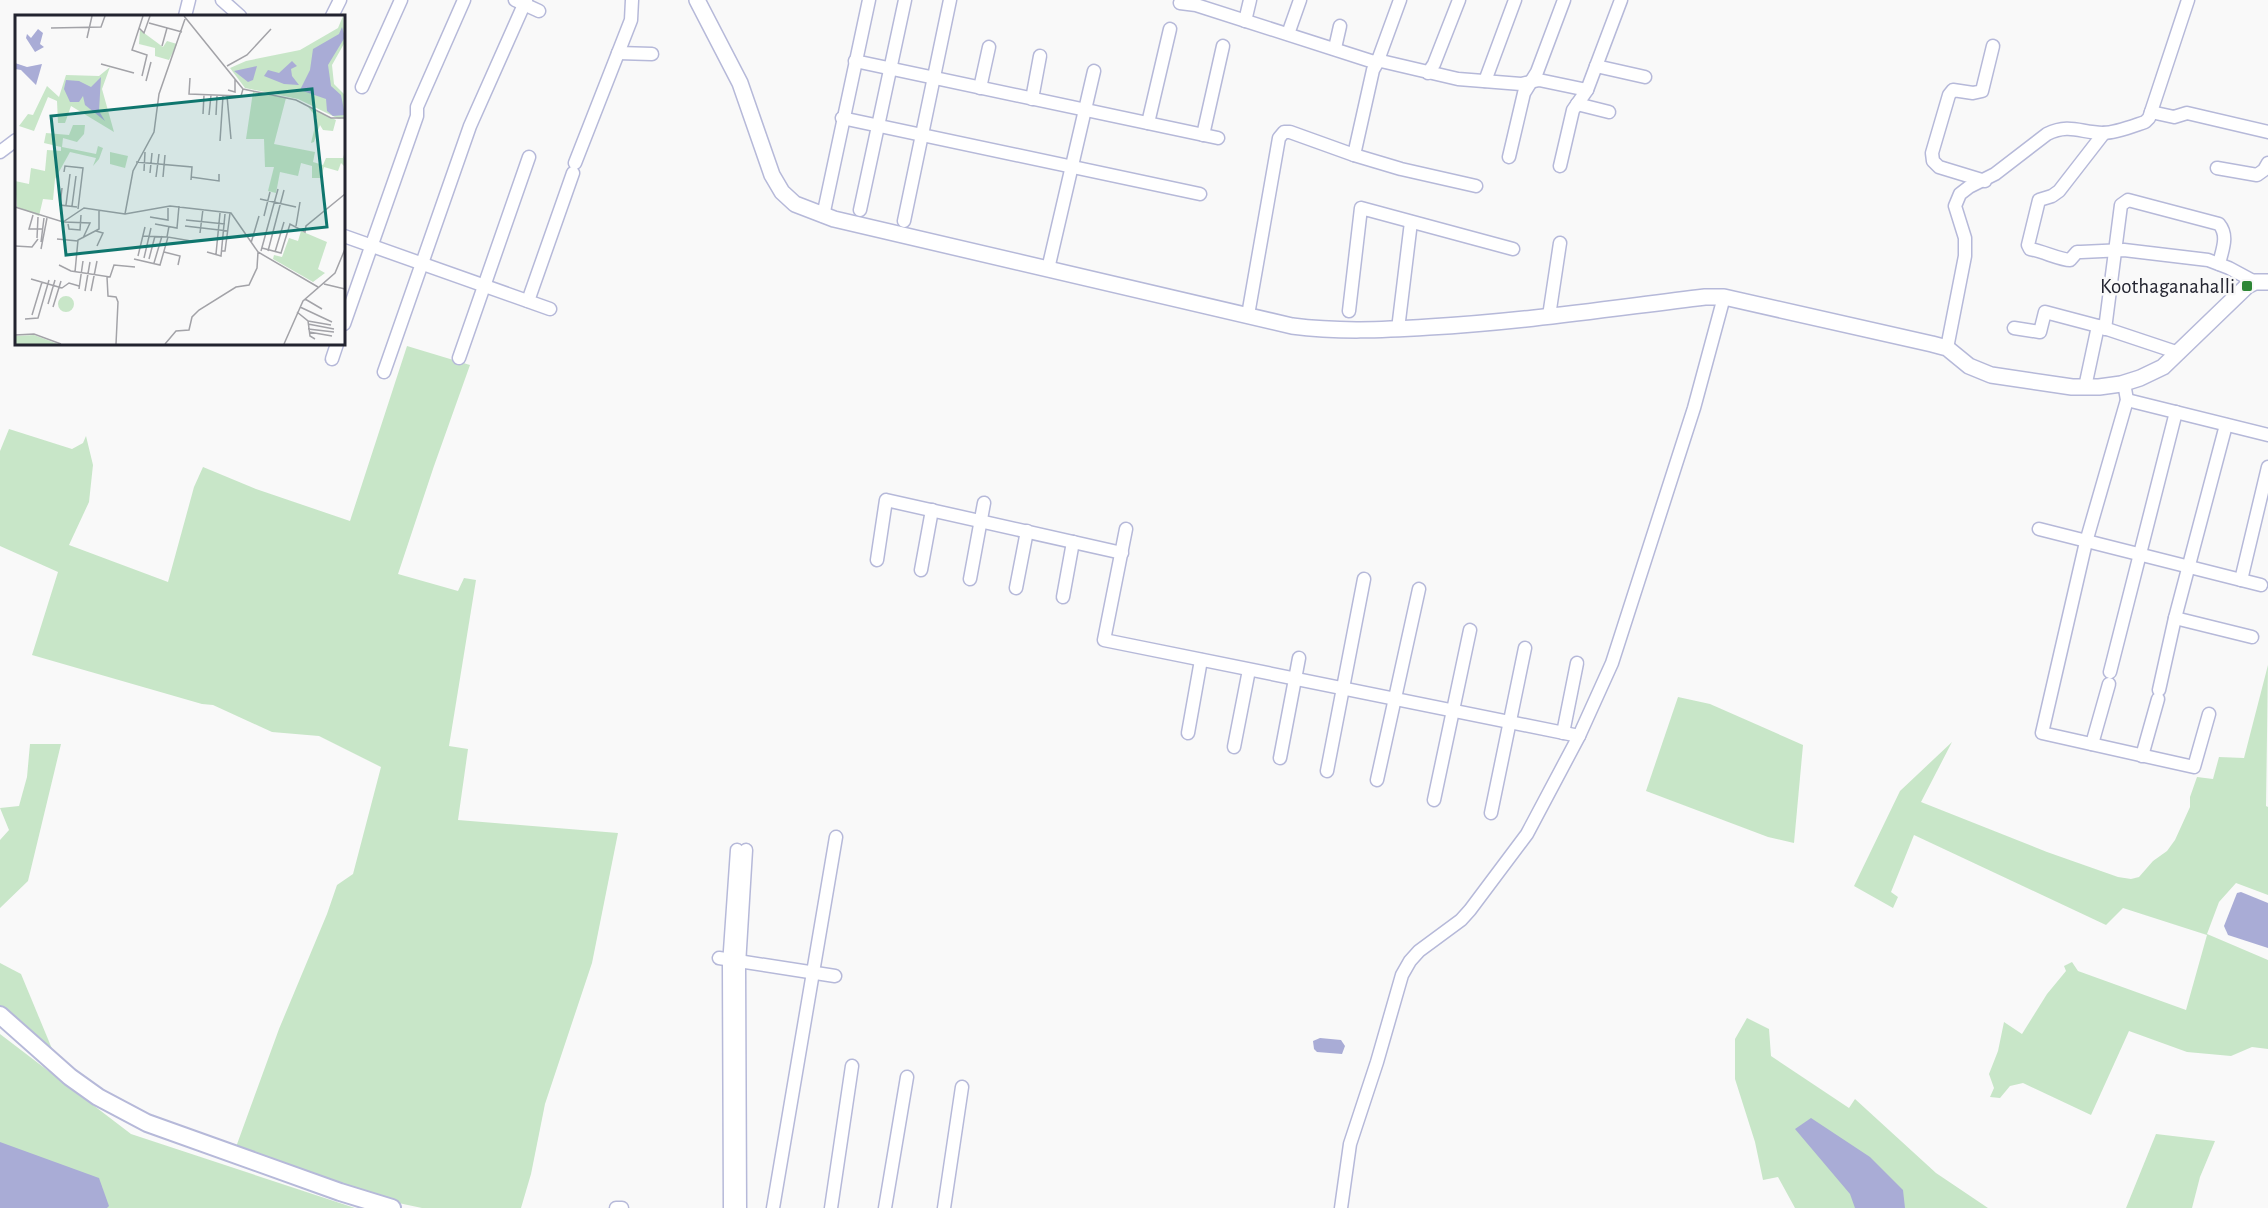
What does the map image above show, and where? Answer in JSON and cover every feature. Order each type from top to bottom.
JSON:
[{"type":"main road","points":[[0,1015],[70,1077],[123,1111],[147,1123],[392,1208]]},
{"type":"street","points":[[185,15],[189,0]]},
{"type":"street","points":[[222,0],[239,15]]},
{"type":"street","points":[[332,15],[340,0]]},
{"type":"street","points":[[362,87],[401,0]]},
{"type":"street","points":[[345,321],[417,116],[417,107],[464,0]]},
{"type":"street","points":[[528,301],[574,168],[631,20],[632,0]]},
{"type":"street","points":[[697,0],[740,83],[772,175],[782,192],[795,204],[823,216],[1248,315],[1324,330],[1357,331],[1473,325],[1705,297],[1724,297],[1947,348],[1970,366],[1991,375],[2085,387],[2124,383],[2163,367],[2247,286],[2262,282]]},
{"type":"street","points":[[823,216],[868,0]]},
{"type":"street","points":[[860,210],[905,0]]},
{"type":"street","points":[[904,221],[950,0]]},
{"type":"street","points":[[1245,21],[1250,0]]},
{"type":"street","points":[[1288,34],[1300,0]]},
{"type":"street","points":[[1354,155],[1377,63],[1400,0]]},
{"type":"street","points":[[1428,73],[1434,64],[1459,0]]},
{"type":"street","points":[[1485,81],[1515,0]]},
{"type":"street","points":[[1509,157],[1524,93],[1537,72],[1564,0]]},
{"type":"street","points":[[1560,166],[1573,110],[1587,90],[1621,0]]},
{"type":"street","points":[[1947,348],[1965,256],[1965,238],[1955,206],[1960,194],[1968,187],[1985,181],[2055,130],[2072,128],[2104,133],[2145,122],[2151,112],[2188,0]]},
{"type":"street","points":[[384,372],[470,126],[522,1],[540,11]]},
{"type":"street","points":[[1180,3],[1197,2],[1245,21],[1377,63],[1389,61],[1458,79],[1521,84],[1539,80],[1587,90]]},
{"type":"street","points":[[1335,48],[1340,26]]},
{"type":"street","points":[[1148,123],[1170,29]]},
{"type":"street","points":[[1203,135],[1223,46]]},
{"type":"street","points":[[1985,181],[1939,167],[1933,161],[1932,153],[1947,99],[1953,90],[1973,93],[1982,91],[1993,46]]},
{"type":"street","points":[[980,88],[989,47]]},
{"type":"street","points":[[618,53],[652,54]]},
{"type":"street","points":[[1032,99],[1040,56]]},
{"type":"street","points":[[855,61],[1218,138]]},
{"type":"street","points":[[1596,66],[1645,77]]},
{"type":"street","points":[[1048,269],[1094,71]]},
{"type":"street","points":[[1577,104],[1609,112]]},
{"type":"street","points":[[2151,112],[2174,117],[2187,112],[2268,132]]},
{"type":"street","points":[[842,118],[1200,194]]},
{"type":"street","points":[[1248,315],[1281,135],[1290,132],[1401,169],[1476,186]]},
{"type":"street","points":[[2104,133],[2059,191],[2039,200],[2028,245],[2030,249],[2049,253],[2065,260],[2070,260],[2077,252],[2116,250],[2208,260],[2262,282]]},
{"type":"street","points":[[0,152],[15,141]]},
{"type":"street","points":[[459,358],[529,157]]},
{"type":"street","points":[[2217,168],[2257,175],[2268,163]]},
{"type":"street","points":[[2085,387],[2102,328],[2116,250],[2121,205],[2128,200],[2219,224],[2224,230],[2225,237],[2219,264]]},
{"type":"street","points":[[1349,311],[1361,208],[1513,249]]},
{"type":"street","points":[[1398,329],[1411,222]]},
{"type":"street","points":[[345,236],[550,309]]},
{"type":"street","points":[[1549,316],[1560,243]]},
{"type":"street","points":[[1341,1208],[1350,1144],[1406,968],[1419,951],[1461,920],[1527,834],[1579,736],[1612,663],[1694,408],[1724,297]]},
{"type":"street","points":[[2014,328],[2040,332],[2045,312],[2179,353]]},
{"type":"street","points":[[332,358],[337,345]]},
{"type":"street","points":[[2124,383],[2127,400],[2086,542],[2042,733],[2194,767],[2209,714]]},
{"type":"street","points":[[2127,400],[2268,435]]},
{"type":"street","points":[[2092,744],[2176,412]]},
{"type":"street","points":[[2142,756],[2159,695],[2175,618],[2226,425]]},
{"type":"street","points":[[2241,580],[2268,467]]},
{"type":"street","points":[[877,560],[886,500],[1122,553]]},
{"type":"street","points":[[970,579],[984,503]]},
{"type":"street","points":[[921,570],[932,510]]},
{"type":"street","points":[[1126,529],[1104,640],[1579,736]]},
{"type":"street","points":[[2039,529],[2261,585]]},
{"type":"street","points":[[1016,588],[1027,531]]},
{"type":"street","points":[[1063,597],[1073,542]]},
{"type":"street","points":[[1327,771],[1364,579]]},
{"type":"street","points":[[1377,780],[1419,590]]},
{"type":"street","points":[[2175,618],[2252,637]]},
{"type":"street","points":[[1434,800],[1470,630]]},
{"type":"street","points":[[1491,813],[1525,648]]},
{"type":"street","points":[[1280,758],[1299,658]]},
{"type":"street","points":[[1188,733],[1201,660]]},
{"type":"street","points":[[1563,733],[1577,663]]},
{"type":"street","points":[[1234,747],[1249,670]]},
{"type":"street","points":[[773,1208],[837,837]]},
{"type":"street","points":[[730,1208],[729,959],[741,850]]},
{"type":"street","points":[[729,959],[835,976]]},
{"type":"street","points":[[729,959],[740,1208]]},
{"type":"street","points":[[831,1208],[852,1066]]},
{"type":"street","points":[[885,1208],[907,1077]]},
{"type":"street","points":[[944,1208],[962,1087]]},
{"type":"street","points":[[616,1208],[622,1208]]},
{"type":"green space","points":[[407,346],[470,365],[398,574],[458,591],[464,578],[476,580],[449,746],[468,749],[458,820],[618,833],[592,963],[545,1104],[531,1174],[521,1208],[422,1208],[389,1201],[236,1147],[279,1029],[337,885],[353,874],[381,767],[319,736],[272,732],[213,705],[202,704],[32,655],[58,572],[0,546],[0,451],[9,429],[72,449],[83,443],[86,436],[93,465],[89,502],[69,545],[168,582],[194,487],[203,467],[256,489],[350,521]]},
{"type":"green space","points":[[2268,665],[2266,806],[2268,807],[2268,895],[2236,883],[2219,902],[2207,934],[2268,960],[2268,1049],[2252,1047],[2231,1056],[2187,1052],[2129,1031],[2091,1115],[2023,1083],[2010,1086],[2000,1098],[1990,1097],[1994,1088],[1989,1074],[1998,1051],[2004,1022],[2022,1034],[2047,994],[2066,971],[2064,966],[2072,962],[2078,971],[2186,1010],[2207,935],[2123,908],[2106,925],[1914,835],[1891,892],[1898,897],[1893,908],[1854,886],[1900,791],[1952,742],[1921,802],[2047,852],[2118,877],[2131,879],[2139,877],[2153,861],[2167,851],[2175,840],[2190,807],[2190,797],[2197,777],[2213,779],[2219,757],[2244,758]]},
{"type":"green space","points":[[1678,697],[1710,704],[1803,745],[1794,843],[1768,837],[1646,791]]},
{"type":"green space","points":[[30,744],[61,744],[28,881],[0,908],[0,840],[9,830],[0,808],[19,806],[27,777]]},
{"type":"green space","points":[[0,963],[21,974],[55,1056],[0,1009]]},
{"type":"green space","points":[[1747,1018],[1769,1029],[1771,1056],[1849,1108],[1855,1099],[1936,1173],[1988,1208],[1795,1208],[1778,1177],[1763,1180],[1755,1142],[1735,1079],[1735,1039]]},
{"type":"green space","points":[[0,1034],[131,1134],[355,1208],[0,1208]]},
{"type":"green space","points":[[2156,1134],[2215,1141],[2200,1177],[2192,1208],[2126,1208]]},
{"type":"water","points":[[2241,892],[2268,903],[2268,948],[2228,935],[2224,926],[2237,893]]},
{"type":"water","points":[[1320,1038],[1341,1040],[1345,1046],[1342,1054],[1317,1052],[1313,1041]]},
{"type":"water","points":[[1811,1118],[1870,1157],[1903,1190],[1905,1208],[1855,1208],[1850,1194],[1795,1129]]},
{"type":"water","points":[[0,1142],[99,1178],[109,1206],[107,1208],[0,1208]]},
{"type":"place","name":"Koothaganahalli","points":[[2247,286]]}]
